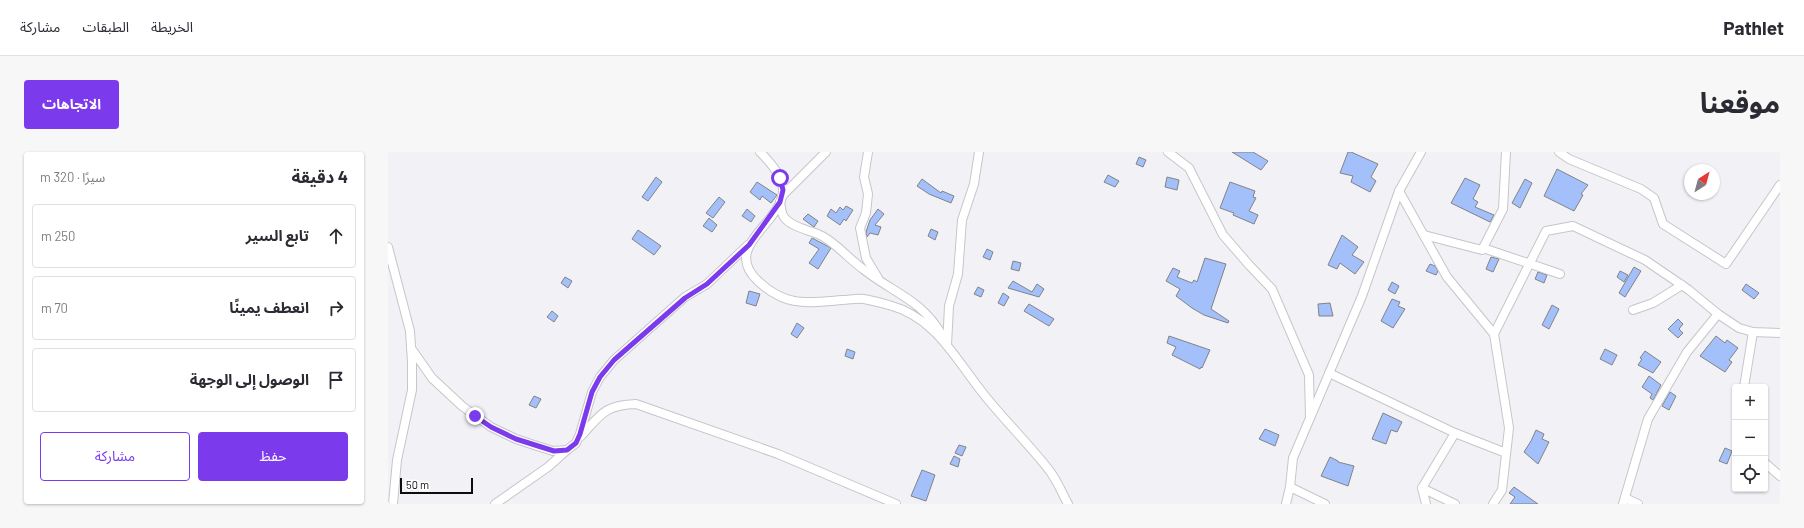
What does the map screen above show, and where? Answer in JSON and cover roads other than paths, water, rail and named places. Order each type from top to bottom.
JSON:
[{"type":"street","points":[[760,152],[780,178],[784,217],[791,223],[824,237],[863,270],[899,291],[919,307],[935,324],[982,392],[1050,471],[1068,504]]},
{"type":"street","points":[[576,443],[592,392],[600,377],[614,360],[685,298],[707,284],[749,245],[781,199],[826,152]]},
{"type":"street","points":[[868,152],[864,177],[868,194],[866,213],[860,228],[866,258],[880,281]]},
{"type":"street","points":[[948,344],[949,306],[958,274],[962,220],[974,184],[979,152]]},
{"type":"street","points":[[1168,152],[1189,168],[1223,235],[1272,289],[1308,375],[1310,419]]},
{"type":"street","points":[[1286,504],[1290,487],[1293,458],[1362,296],[1399,191],[1421,152]]},
{"type":"street","points":[[1483,248],[1503,209],[1506,152]]},
{"type":"street","points":[[1559,152],[1569,158],[1641,188],[1654,198],[1663,224],[1726,264],[1780,185]]},
{"type":"street","points":[[1399,191],[1447,277],[1494,334],[1509,428],[1502,490],[1492,504]]},
{"type":"street","points":[[1494,334],[1546,231],[1573,226],[1645,260],[1682,285],[1718,314],[1739,328],[1753,332],[1780,333]]},
{"type":"street","points":[[1424,235],[1482,250],[1483,248],[1560,274]]},
{"type":"street","points":[[749,245],[746,261],[750,273],[766,287],[786,300],[801,303],[863,299],[889,305],[904,310],[930,327],[948,344]]},
{"type":"street","points":[[388,247],[410,331],[412,362],[412,390],[397,460],[393,504]]},
{"type":"street","points":[[1633,310],[1653,303],[1682,285]]},
{"type":"street","points":[[1638,504],[1624,501],[1648,419],[1687,352],[1718,314]]},
{"type":"street","points":[[1744,384],[1753,332]]},
{"type":"street","points":[[411,348],[432,378],[462,406],[491,427],[516,439],[534,445],[554,451],[567,450]]},
{"type":"street","points":[[1329,373],[1455,433],[1506,453]]},
{"type":"street","points":[[495,504],[548,467],[576,443],[606,410],[619,404],[636,404],[778,454],[896,504]]},
{"type":"street","points":[[1426,504],[1422,488],[1455,433]]},
{"type":"street","points":[[1768,466],[1780,476]]},
{"type":"street","points":[[1290,487],[1325,504]]},
{"type":"street","points":[[1422,488],[1455,504]]}]
